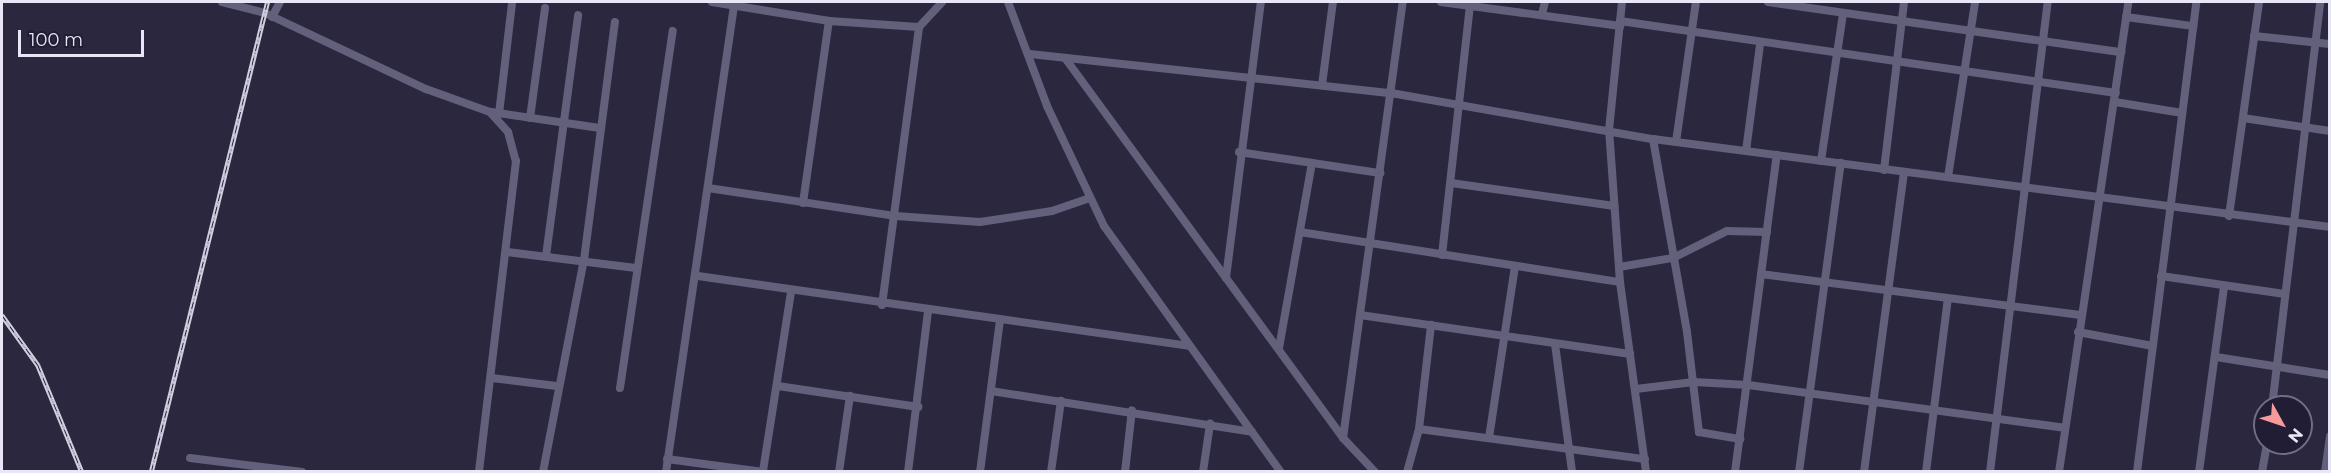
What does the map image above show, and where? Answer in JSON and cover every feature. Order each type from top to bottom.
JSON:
[{"type":"street","points":[[222,2],[272,17],[426,89],[495,113],[600,128]]},
{"type":"street","points":[[272,17],[280,2]]},
{"type":"street","points":[[712,2],[828,21],[919,27]]},
{"type":"street","points":[[882,305],[896,216],[919,27],[942,2]]},
{"type":"street","points":[[1008,2],[1030,54],[1047,106],[1090,198],[1141,283],[1281,471]]},
{"type":"street","points":[[1226,278],[1239,152],[1260,2]]},
{"type":"street","points":[[1322,85],[1333,2]]},
{"type":"street","points":[[1342,438],[1403,2]]},
{"type":"street","points":[[1441,2],[1691,33],[1964,75],[2039,84],[2182,113]]},
{"type":"street","points":[[1542,14],[1545,2]]},
{"type":"street","points":[[1622,2],[1609,129],[1620,282],[1647,471]]},
{"type":"street","points":[[1676,142],[1696,2]]},
{"type":"street","points":[[1767,2],[2121,52]]},
{"type":"street","points":[[1884,170],[1904,2]]},
{"type":"street","points":[[1948,177],[1975,2]]},
{"type":"street","points":[[1990,471],[2048,2]]},
{"type":"street","points":[[2060,471],[2080,315],[2116,98],[2128,2]]},
{"type":"street","points":[[2137,471],[2196,2]]},
{"type":"street","points":[[2229,216],[2259,2]]},
{"type":"street","points":[[2274,395],[2320,2]]},
{"type":"street","points":[[479,471],[492,378],[516,161],[508,132],[495,113],[512,4]]},
{"type":"street","points":[[666,471],[698,276],[730,4]]},
{"type":"street","points":[[1442,255],[1451,183],[1457,104],[1470,6]]},
{"type":"street","points":[[530,118],[545,8]]},
{"type":"street","points":[[1821,160],[1843,14]]},
{"type":"street","points":[[546,256],[578,15]]},
{"type":"street","points":[[2126,16],[2193,26]]},
{"type":"street","points":[[803,203],[828,21]]},
{"type":"street","points":[[543,471],[557,386],[584,260],[615,22]]},
{"type":"street","points":[[620,388],[673,31]]},
{"type":"street","points":[[2254,36],[2330,44]]},
{"type":"street","points":[[1746,151],[1760,44]]},
{"type":"street","points":[[1030,54],[1391,93],[1609,129],[1653,139],[1948,177],[2100,201],[2330,227]]},
{"type":"street","points":[[1065,58],[1279,348],[1342,438],[1375,471]]},
{"type":"street","points":[[2243,118],[2330,131]]},
{"type":"street","points":[[1653,139],[1694,382],[1699,432],[1740,439]]},
{"type":"street","points":[[1239,152],[1380,173]]},
{"type":"street","points":[[1735,471],[1777,155]]},
{"type":"street","points":[[1279,348],[1312,163]]},
{"type":"street","points":[[1799,471],[1841,163]]},
{"type":"street","points":[[1864,471],[1874,404],[1886,290],[1904,173]]},
{"type":"street","points":[[1451,183],[1614,206]]},
{"type":"street","points":[[708,188],[896,216],[980,222],[1052,211],[1090,198]]},
{"type":"street","points":[[1619,267],[1673,258],[1727,231],[1767,232]]},
{"type":"street","points":[[1300,232],[1620,282]]},
{"type":"street","points":[[507,252],[636,268]]},
{"type":"street","points":[[1489,438],[1501,336],[1515,267]]},
{"type":"street","points":[[1761,274],[2009,308],[2080,315]]},
{"type":"street","points":[[698,276],[882,305],[1189,346]]},
{"type":"street","points":[[2162,276],[2285,294]]},
{"type":"street","points":[[2199,471],[2224,286]]},
{"type":"street","points":[[667,459],[763,471],[791,292]]},
{"type":"street","points":[[1926,471],[1948,299]]},
{"type":"street","points":[[908,471],[918,407],[928,311]]},
{"type":"street","points":[[1360,315],[1630,354]]},
{"type":"street","points":[[980,471],[1000,321]]},
{"type":"street","points":[[1407,471],[1419,429],[1431,325]]},
{"type":"street","points":[[2078,332],[2153,346]]},
{"type":"street","points":[[1555,344],[1572,471]]},
{"type":"street","points":[[2216,357],[2330,375]]},
{"type":"street","points":[[492,378],[557,386]]},
{"type":"street","points":[[1636,389],[1694,382],[1748,385],[1874,404],[2064,428]]},
{"type":"street","points":[[778,386],[918,407]]},
{"type":"street","points":[[991,391],[1132,410],[1252,432]]},
{"type":"street","points":[[839,471],[850,396]]},
{"type":"street","points":[[1051,471],[1061,401]]},
{"type":"street","points":[[1125,471],[1132,410]]},
{"type":"street","points":[[1203,471],[1210,424]]},
{"type":"street","points":[[1419,429],[1645,459]]},
{"type":"street","points":[[2325,471],[2330,436]]},
{"type":"street","points":[[2262,471],[2264,455]]},
{"type":"street","points":[[190,458],[302,471]]},
{"type":"railway","points":[[151,472],[267,2]]},
{"type":"railway","points":[[2,315],[38,365],[82,472]]}]
